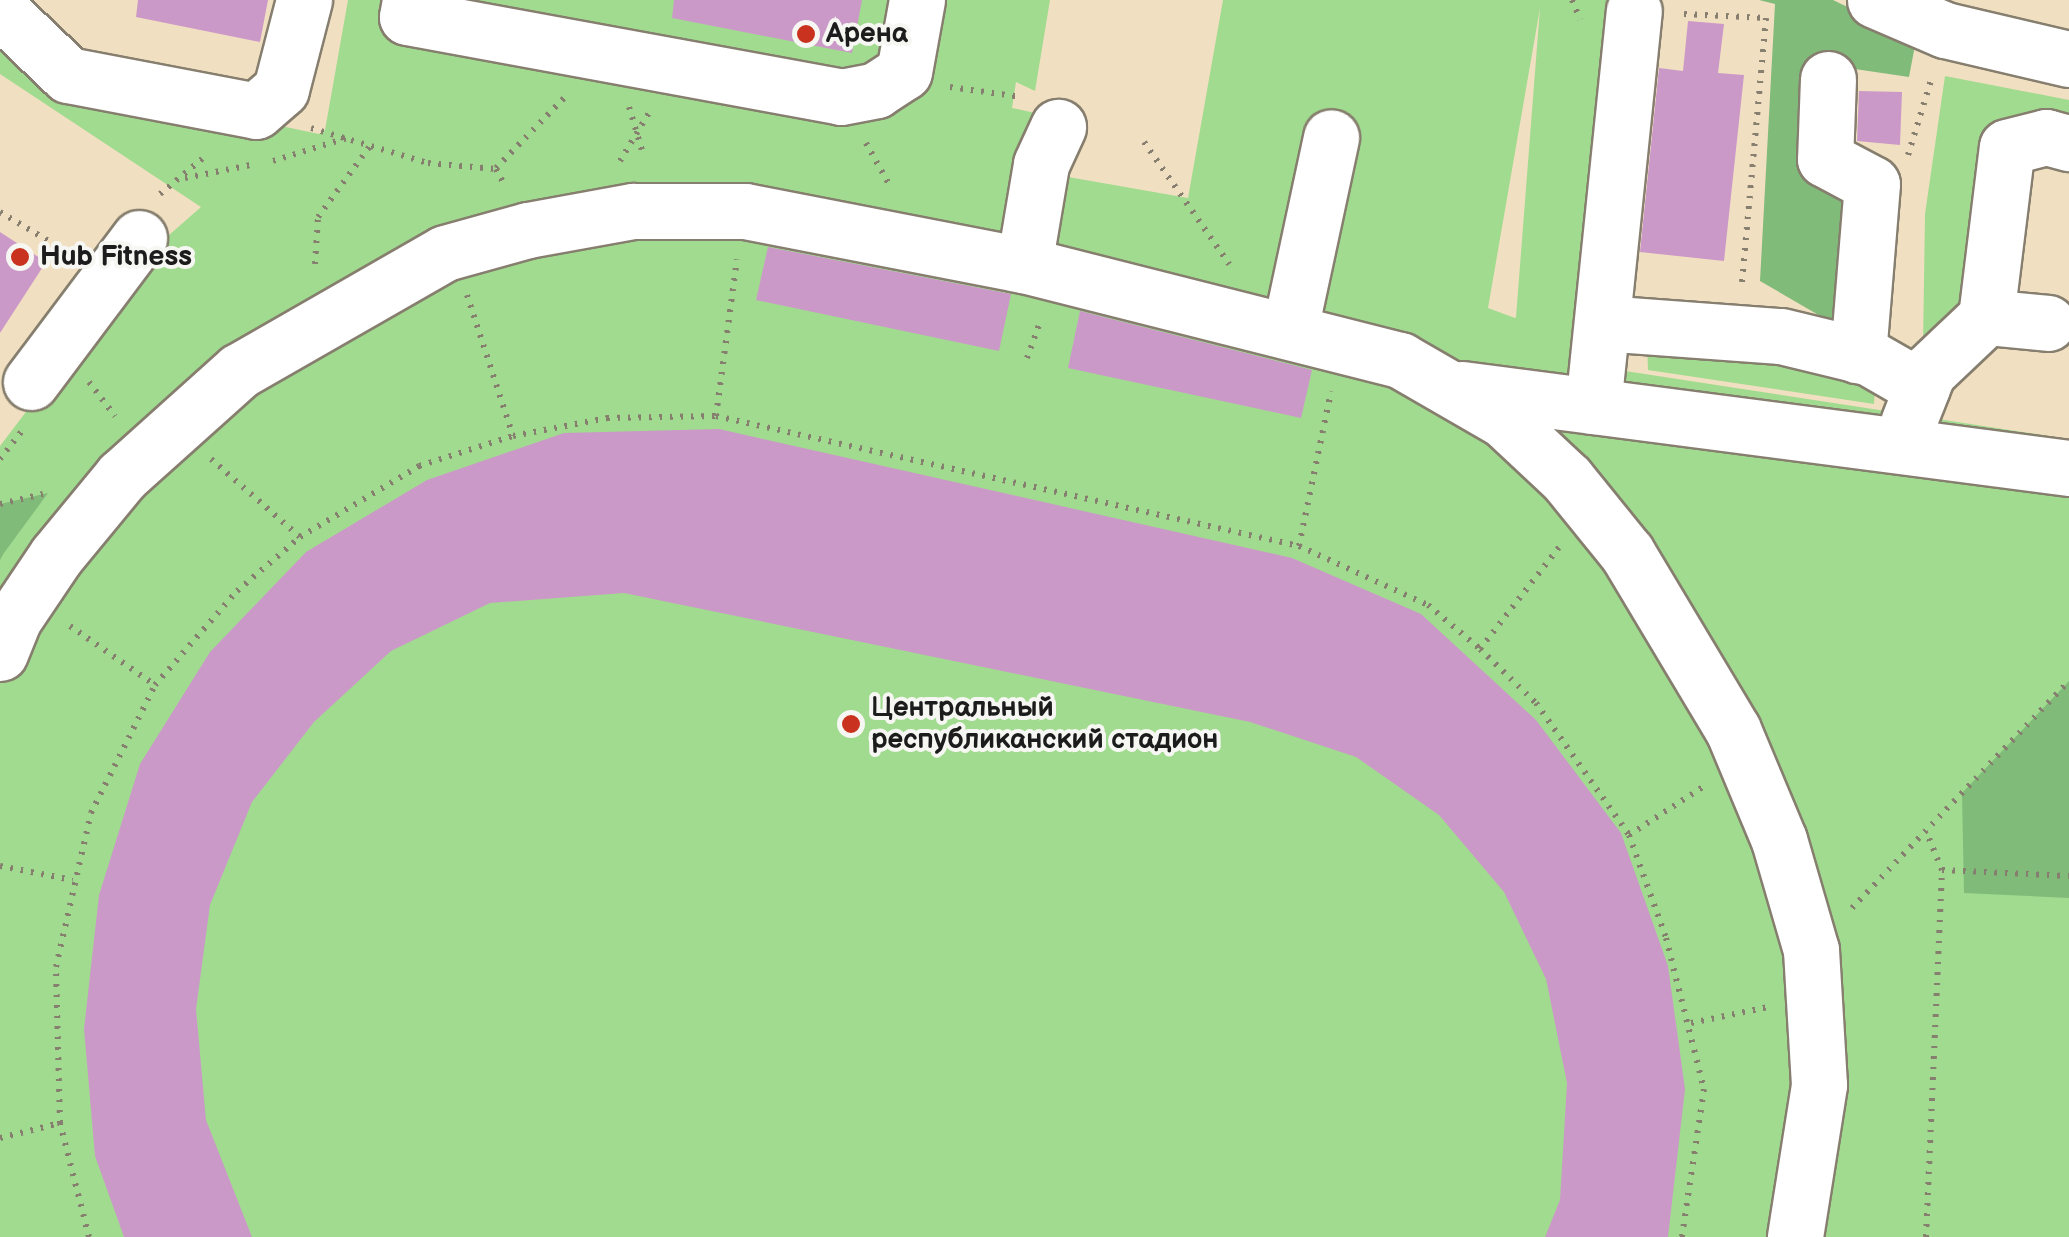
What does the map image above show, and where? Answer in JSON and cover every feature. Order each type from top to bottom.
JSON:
[{"type":"street","points":[[0,10],[68,75],[256,111],[281,89],[304,0]]},
{"type":"street","points":[[410,0],[408,17],[841,98],[876,90],[904,72],[917,0]]},
{"type":"street","points":[[1876,0],[1945,30],[2069,59]]},
{"type":"street","points":[[1593,406],[1634,11]]},
{"type":"street","points":[[1828,79],[1825,159],[1872,184],[1858,355]]},
{"type":"street","points":[[1024,265],[1046,112]]},
{"type":"street","points":[[1295,304],[1330,137]]},
{"type":"street","points":[[1899,446],[1928,372],[1986,316],[2007,147],[2046,137],[2069,142]]},
{"type":"street","points":[[0,653],[13,620],[56,556],[149,448],[239,371],[445,253],[528,230],[633,211],[745,211],[1024,265],[1295,304],[1459,389],[1504,420],[1567,479],[1627,553],[1733,730],[1779,840],[1812,950],[1818,1085],[1795,1237]]},
{"type":"street","points":[[31,382],[145,219]]},
{"type":"street","points":[[1986,316],[2048,322]]},
{"type":"street","points":[[1602,323],[1781,336],[1858,355],[1922,388]]},
{"type":"street","points":[[1459,389],[2069,468]]},
{"type":"path","points":[[1634,11],[1766,18],[1737,334]]},
{"type":"path","points":[[1872,184],[1911,152],[1945,30]]},
{"type":"path","points":[[994,94],[1046,112]]},
{"type":"path","points":[[145,219],[256,111],[428,163],[496,169],[534,135]]},
{"type":"path","points":[[1144,142],[1230,265]]},
{"type":"path","points":[[314,264],[318,217],[370,146]]},
{"type":"path","points":[[602,164],[661,158]]},
{"type":"path","points":[[496,169],[504,186]]},
{"type":"path","points":[[486,191],[516,181]]},
{"type":"path","points":[[878,193],[896,197]]},
{"type":"path","points":[[716,416],[739,247]]},
{"type":"path","points":[[300,276],[331,256]]},
{"type":"path","points":[[1212,262],[1230,265],[1295,304]]},
{"type":"path","points":[[462,280],[513,436]]},
{"type":"path","points":[[1299,546],[1334,379]]},
{"type":"path","points":[[108,430],[134,408]]},
{"type":"path","points":[[89,1237],[60,1123],[56,967],[91,814],[155,686],[236,591],[300,537],[419,466],[513,436],[607,418],[716,416],[1299,546],[1428,605],[1480,648],[1536,704],[1628,835],[1691,1024],[1704,1089],[1682,1237]]},
{"type":"path","points":[[206,455],[300,537]]},
{"type":"path","points":[[0,504],[48,492],[37,508]]},
{"type":"path","points":[[1480,648],[1564,540]]},
{"type":"path","points":[[65,623],[155,686]]},
{"type":"path","points":[[1851,910],[2069,681]]},
{"type":"path","points":[[1628,835],[1709,784]]},
{"type":"path","points":[[1926,830],[1942,870],[1926,1237]]},
{"type":"path","points":[[0,866],[73,880]]},
{"type":"path","points":[[1942,870],[2069,876]]},
{"type":"path","points":[[1845,892],[1854,928]]},
{"type":"path","points":[[1691,1024],[1773,1006]]},
{"type":"path","points":[[0,1138],[60,1123]]},
{"type":"green space","name":"Центральный республиканский стадион","points":[[348,0],[1050,0],[1035,91],[1016,82],[1012,108],[1040,114],[1017,168],[1188,198],[1223,0],[1627,0],[1573,363],[2069,439],[2069,1237],[0,1237],[0,446],[144,257],[201,207],[0,74],[0,42],[101,88],[319,134],[325,130]],"holes":[[[1540,8],[1516,317],[1488,308]]]},
{"type":"green space","points":[[1759,0],[1833,0],[1916,40],[1909,77],[1821,64],[1815,166],[1885,202],[1879,350],[1760,281],[1775,4]]},
{"type":"green space","points":[[1945,76],[2069,100],[2069,121],[2003,125],[1978,300],[1923,347],[1925,214]]},
{"type":"green space","points":[[1647,341],[1876,370],[1874,404],[1648,370]]},
{"type":"green space","points":[[48,493],[4,553],[0,560],[0,504]]},
{"type":"green space","points":[[2069,681],[2069,898],[1964,893],[1962,793]]},
{"type":"building","points":[[138,0],[268,0],[260,42],[136,17]]},
{"type":"building","name":"Арена","points":[[674,0],[862,0],[852,53],[672,18]]},
{"type":"building","points":[[1688,21],[1724,24],[1718,73],[1744,75],[1724,261],[1640,252],[1659,68],[1683,71]]},
{"type":"building","points":[[1859,91],[1902,92],[1900,145],[1857,141]]},
{"type":"building","points":[[0,232],[46,262],[0,333]]},
{"type":"building","points":[[768,247],[1011,294],[999,351],[756,300]]},
{"type":"building","points":[[1080,311],[1312,370],[1301,418],[1068,368]]},
{"type":"building","points":[[719,429],[1292,558],[1421,614],[1536,720],[1621,833],[1668,966],[1685,1089],[1668,1237],[1545,1237],[1560,1200],[1567,1083],[1546,979],[1504,892],[1439,815],[1356,757],[1250,722],[624,593],[490,603],[391,651],[314,722],[252,802],[210,905],[196,1009],[206,1120],[252,1237],[124,1237],[95,1156],[84,1029],[99,895],[140,764],[210,652],[306,552],[427,480],[564,433]]},
{"type":"place","name":"Арена","points":[[806,34]]},
{"type":"place","name":"Hub Fitness","points":[[20,257]]},
{"type":"place","name":"Центральный республиканский стадион","points":[[851,724]]}]
